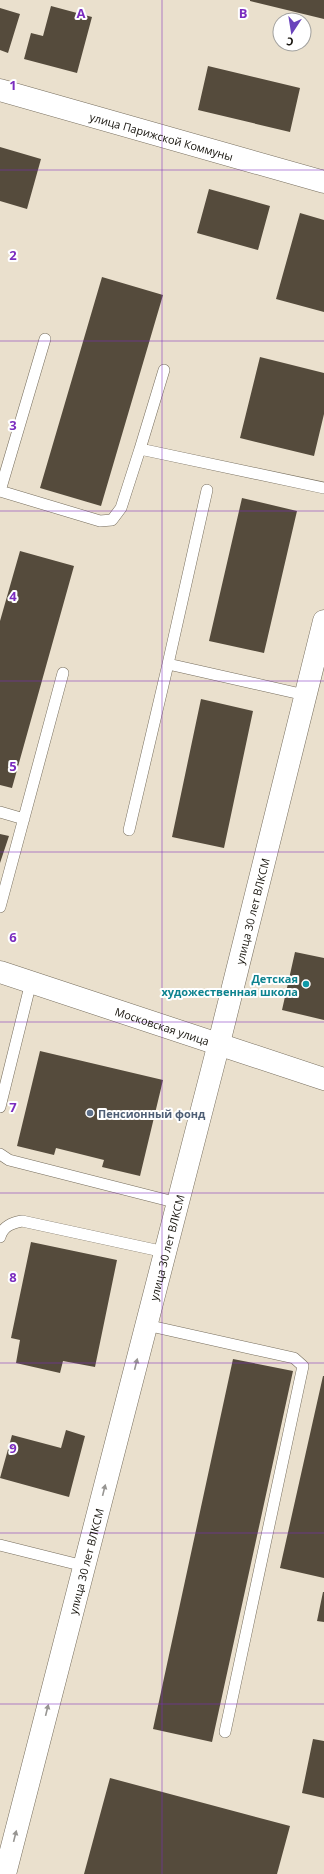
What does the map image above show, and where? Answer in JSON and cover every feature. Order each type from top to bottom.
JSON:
[{"type":"street","name":"улица Парижской Коммуны","points":[[0,90],[324,182]]},
{"type":"street","name":"улица 30 лет ВЛКСМ","points":[[5,1874],[219,1044],[305,695],[324,624]]},
{"type":"street","name":"Московская улица","points":[[0,972],[324,1079]]},
{"type":"lane","points":[[44,339],[0,492],[100,521],[112,520],[120,508],[164,370]]},
{"type":"lane","points":[[140,449],[324,488]]},
{"type":"lane","points":[[129,830],[208,490]]},
{"type":"lane","points":[[168,664],[305,695]]},
{"type":"lane","points":[[0,907],[63,673]]},
{"type":"lane","points":[[0,812],[24,819]]},
{"type":"lane","points":[[0,1107],[31,982]]},
{"type":"lane","points":[[0,1154],[8,1160],[178,1202]]},
{"type":"lane","points":[[0,1237],[1,1231],[12,1223],[22,1221],[165,1252]]},
{"type":"lane","points":[[146,1325],[294,1358],[303,1366],[225,1732]]},
{"type":"lane","points":[[0,1544],[84,1566]]},
{"type":"building","points":[[250,0],[324,0],[324,19],[312,16],[312,12],[295,12]]},
{"type":"building","points":[[51,6],[92,17],[77,73],[24,59],[31,33],[43,36]]},
{"type":"building","points":[[0,8],[20,14],[8,53],[0,50]]},
{"type":"building","points":[[208,66],[300,88],[290,132],[198,110]]},
{"type":"building","points":[[0,147],[41,159],[27,209],[0,201]]},
{"type":"building","points":[[209,189],[270,206],[258,250],[197,233]]},
{"type":"building","points":[[300,213],[324,220],[324,312],[276,299]]},
{"type":"building","points":[[102,277],[163,295],[101,506],[40,488]]},
{"type":"building","points":[[260,357],[324,373],[324,414],[314,456],[240,438]]},
{"type":"building","points":[[242,498],[297,511],[264,653],[209,641]]},
{"type":"building","points":[[20,551],[74,566],[12,788],[0,785],[0,621]]},
{"type":"building","points":[[201,699],[253,711],[224,848],[172,837]]},
{"type":"building","points":[[0,834],[9,836],[0,863]]},
{"type":"building","name":"Детская художественная школа","points":[[295,952],[324,958],[324,1020],[282,1010]]},
{"type":"building","name":"Пенсионный фонд","points":[[40,1051],[163,1080],[140,1176],[102,1167],[104,1160],[56,1148],[54,1155],[17,1146]]},
{"type":"building","points":[[31,1242],[117,1260],[95,1367],[63,1361],[60,1373],[16,1363],[20,1340],[11,1338]]},
{"type":"building","points":[[233,1359],[293,1371],[212,1742],[153,1729]]},
{"type":"building","points":[[324,1376],[324,1578],[280,1568]]},
{"type":"building","points":[[66,1430],[85,1436],[69,1497],[0,1478],[12,1435],[61,1448]]},
{"type":"building","points":[[324,1592],[324,1622],[317,1621]]},
{"type":"building","points":[[313,1739],[324,1741],[324,1798],[302,1793]]},
{"type":"building","points":[[110,1778],[290,1826],[277,1874],[84,1874]]},
{"type":"place","name":"Детская художественная школа","points":[[306,984]]},
{"type":"place","name":"Пенсионный фонд","points":[[90,1113]]}]
